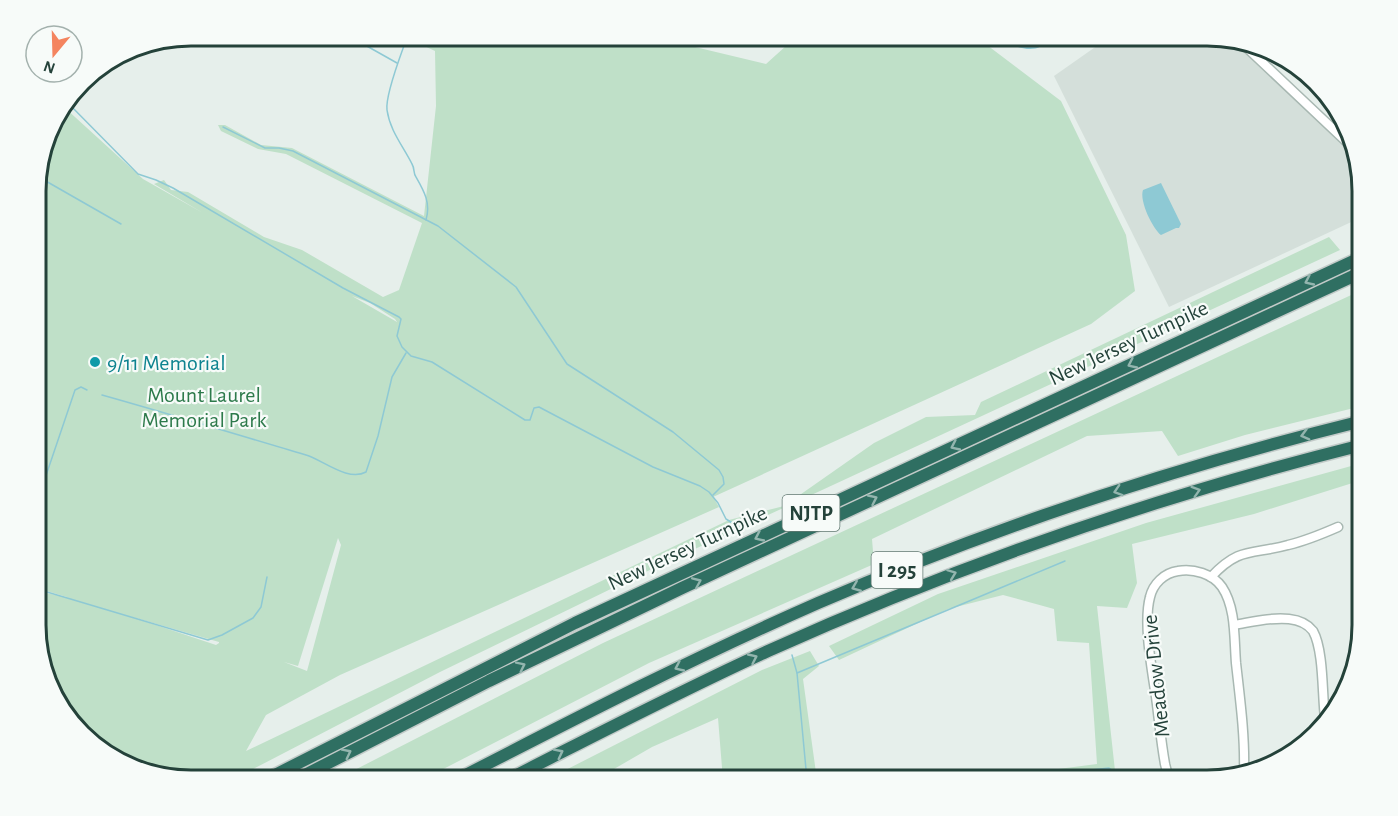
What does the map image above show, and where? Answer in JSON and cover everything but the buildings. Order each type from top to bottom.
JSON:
[{"type":"highway","name":"New Jersey Turnpike","points":[[285,770],[575,623],[1351,262]]},
{"type":"highway","name":"New Jersey Turnpike","points":[[315,770],[481,685],[682,588],[1351,277]]},
{"type":"highway","name":"I 295","points":[[476,770],[674,669],[817,604],[899,570],[1134,485],[1244,452],[1351,424]]},
{"type":"highway","name":"I 295","points":[[528,770],[720,673],[916,588],[1012,552],[1217,484],[1351,448]]},
{"type":"street","points":[[1262,58],[1339,134]]},
{"type":"street","points":[[1244,765],[1234,625],[1224,590],[1211,577],[1225,562],[1234,557],[1290,545],[1338,527]]},
{"type":"street","name":"Meadow Drive","points":[[1166,769],[1152,668],[1148,620],[1150,597],[1156,583],[1173,572],[1191,570],[1211,577]]},
{"type":"street","points":[[1234,625],[1285,618],[1301,621],[1310,627],[1319,653],[1324,709]]},
{"type":"shaded area","points":[[1097,46],[1207,46],[1248,53],[1342,142],[1350,172],[1351,222],[1169,307],[1054,76]]},
{"type":"green space","name":"Mount Laurel Memorial Park","points":[[785,46],[989,46],[1061,101],[1126,235],[1135,291],[1091,324],[713,497],[719,507],[340,675],[266,715],[246,751],[729,520],[784,506],[874,443],[926,417],[975,415],[981,402],[1329,237],[1340,250],[656,567],[440,672],[251,770],[172,768],[154,765],[119,750],[103,740],[82,720],[61,689],[51,662],[46,625],[46,593],[70,598],[46,591],[46,191],[51,154],[61,127],[70,113],[143,179],[203,213],[154,184],[164,180],[171,190],[188,192],[264,237],[302,250],[383,297],[399,290],[422,223],[286,154],[258,149],[221,131],[218,125],[225,125],[261,145],[292,148],[424,216],[436,106],[435,51],[426,47],[693,47],[766,64]],"holes":[[[352,296],[370,303],[395,319],[397,322]],[[338,538],[341,545],[307,671],[284,662],[298,666]],[[129,616],[219,642],[219,643],[216,645]]]},
{"type":"green space","points":[[1351,295],[1351,409],[1245,435],[1178,456],[1162,431],[1087,436],[872,539],[874,564],[649,663],[442,770],[355,770],[603,643]]},
{"type":"green space","points":[[1351,466],[1351,483],[1254,514],[1132,544],[1137,583],[1127,608],[1097,606],[1115,769],[1058,769],[1097,764],[1089,643],[1057,641],[1054,609],[1003,595],[948,609],[839,660],[829,646],[938,594],[1146,523]]},
{"type":"green space","points":[[810,651],[819,666],[803,679],[816,769],[722,769],[718,718],[652,747],[613,770],[566,770],[762,670]]},
{"type":"water","points":[[1015,46],[1041,46],[1030,49]]},
{"type":"water","points":[[1161,183],[1181,224],[1179,228],[1161,235],[1154,227],[1142,195],[1143,190]]},
{"type":"waterway","points":[[368,47],[397,63]]},
{"type":"waterway","points":[[404,47],[390,86],[387,110],[394,132],[413,166],[426,197],[428,208],[426,220]]},
{"type":"waterway","points":[[73,108],[138,174],[173,188],[343,288],[399,317],[401,319],[397,336],[402,347],[411,356],[432,362],[525,420],[530,420],[534,408],[539,407],[653,467],[700,486],[709,492],[718,503],[726,519],[739,527]]},
{"type":"waterway","points":[[223,127],[265,148],[293,151],[438,226],[516,287],[567,364],[673,432],[719,470],[724,484],[713,495]]},
{"type":"waterway","points":[[47,182],[121,224]]},
{"type":"waterway","points":[[102,395],[306,455],[344,472],[359,474],[366,472],[378,436],[392,377],[406,353]]},
{"type":"waterway","points":[[46,475],[75,390],[81,387],[87,390]]},
{"type":"waterway","points":[[797,673],[1065,561]]},
{"type":"waterway","points":[[46,592],[208,640],[253,618],[261,607],[267,577]]},
{"type":"waterway","points":[[792,655],[797,673],[806,769]]},
{"type":"waterway","points":[[1099,769],[1111,769]]},
{"type":"place","name":"9/11 Memorial","points":[[95,362]]}]
